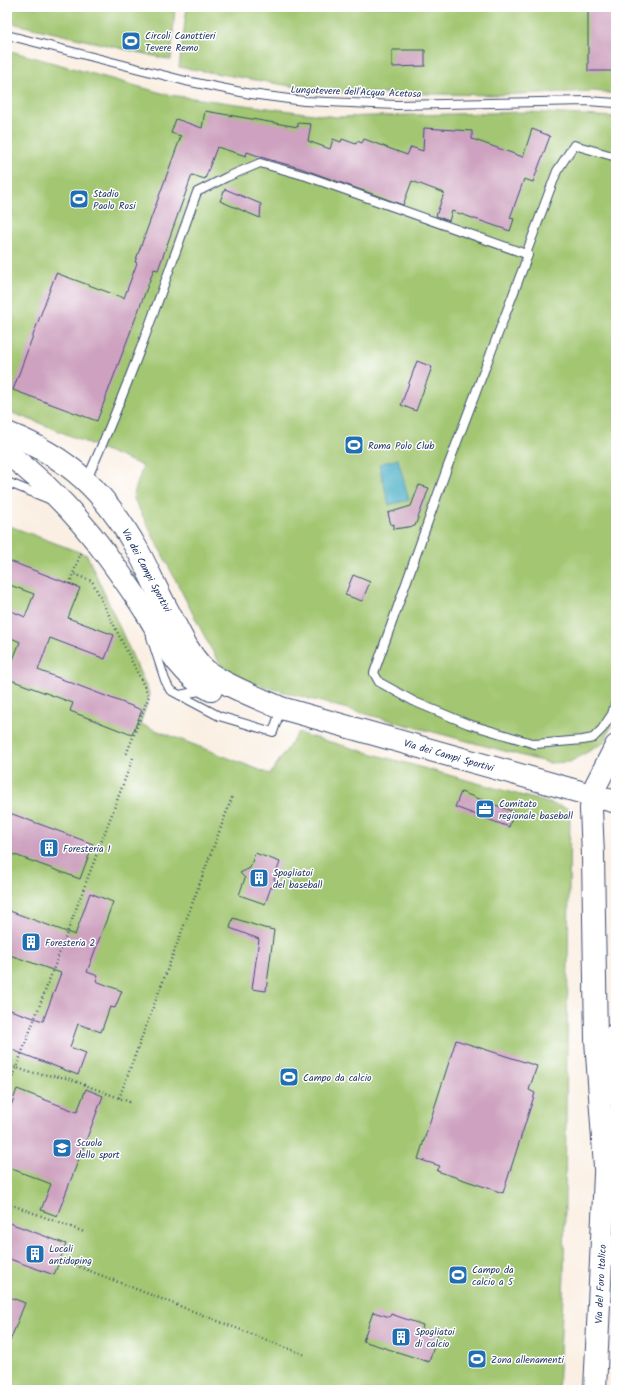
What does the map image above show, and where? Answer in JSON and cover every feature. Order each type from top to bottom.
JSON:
[{"type":"main road","name":"Via dei Campi Sportivi","points":[[7,433],[64,462],[93,488],[117,516],[128,533],[195,658],[204,669],[230,684],[282,708]]},
{"type":"main road","name":"Via dei Campi Sportivi","points":[[7,452],[39,479],[66,506],[107,555],[140,602],[169,650],[202,695],[282,708],[616,802]]},
{"type":"main road","points":[[66,506],[73,509],[82,509],[92,505],[93,488]]},
{"type":"main road","points":[[605,1167],[596,1040],[593,855],[591,820],[592,796],[599,778],[616,746]]},
{"type":"main road","name":"Via del Foro Italico","points":[[595,1390],[605,1167],[616,1034]]},
{"type":"lane","name":"Lungotevere dell'Acqua Acetosa","points":[[7,35],[186,81],[251,94],[304,101],[397,105],[586,101],[616,103]]},
{"type":"lane","points":[[616,157],[574,146],[557,171],[526,254],[528,255],[446,471],[374,673],[379,682],[415,702],[468,724],[535,744],[593,738],[602,729],[612,714],[616,701]]},
{"type":"lane","points":[[93,488],[105,438],[162,291],[197,192],[260,163],[306,176],[526,254]]},
{"type":"lane","points":[[7,482],[66,506]]},
{"type":"lane","points":[[140,602],[165,680],[170,690],[180,695],[202,695],[230,684]]},
{"type":"lane","points":[[180,695],[202,695]]},
{"type":"path","points":[[70,584],[81,553]]},
{"type":"path","points":[[73,574],[92,581],[149,696],[126,755]]},
{"type":"path","points":[[7,1092],[133,758]]},
{"type":"path","points":[[119,1098],[233,795]]},
{"type":"path","points":[[7,1064],[28,1072],[67,1078],[132,1102]]},
{"type":"path","points":[[7,1203],[84,1232]]},
{"type":"path","points":[[72,1264],[305,1355]]},
{"type":"green space","name":"Circoli Canottieri Tevere Remo","points":[[7,7],[175,7],[171,60],[7,22]]},
{"type":"green space","points":[[187,7],[616,7],[616,94],[594,91],[493,95],[326,92],[179,67]]},
{"type":"green space","name":"Roma Polo Club","points":[[7,50],[169,95],[336,117],[529,112],[616,117],[616,710],[605,742],[570,762],[549,763],[254,684],[221,665],[210,647],[133,497],[143,466],[7,411]]},
{"type":"green space","points":[[7,525],[87,555],[150,695],[140,724],[270,774],[298,733],[570,809],[564,1276],[558,1390],[7,1390]]},
{"type":"water","points":[[398,459],[409,500],[389,505],[379,464]]},
{"type":"building","points":[[588,7],[616,7],[616,71],[588,71]]},
{"type":"building","points":[[392,50],[425,50],[425,66],[392,67]]},
{"type":"building","points":[[205,111],[298,127],[298,123],[311,124],[308,141],[330,149],[333,139],[341,142],[342,139],[356,144],[357,141],[362,143],[364,139],[407,155],[411,147],[423,151],[424,128],[472,131],[472,139],[523,157],[532,129],[550,136],[533,182],[524,179],[510,218],[514,219],[510,231],[452,211],[449,221],[436,216],[444,193],[412,181],[403,205],[300,168],[247,152],[246,156],[217,147],[205,179],[192,175],[158,270],[154,269],[97,421],[13,390],[56,273],[124,298],[137,263],[135,262],[181,136],[171,133],[176,119],[202,128]]},
{"type":"building","points":[[225,189],[261,204],[260,218],[220,201]]},
{"type":"building","points":[[417,361],[432,367],[416,411],[401,405]]},
{"type":"building","points":[[419,485],[429,488],[415,526],[394,529],[394,524],[391,525],[388,513],[411,506]]},
{"type":"building","points":[[7,560],[80,588],[68,618],[114,635],[105,659],[50,638],[38,670],[142,710],[132,735],[70,711],[73,703],[8,679],[10,673],[8,672],[20,642],[7,636],[7,609],[25,617],[34,594],[7,584]]},
{"type":"building","points":[[353,575],[370,582],[362,601],[345,595]]},
{"type":"building","name":"Comitato regionale baseball","points":[[461,792],[514,812],[509,827],[455,807]]},
{"type":"building","name":"Foresteria 1","points":[[7,812],[93,844],[80,879],[7,852]]},
{"type":"building","name":"Spogliatoi del baseball","points":[[255,853],[280,862],[274,879],[280,887],[271,887],[265,904],[239,895],[245,878],[240,873],[250,868]]},
{"type":"building","points":[[90,893],[113,902],[87,972],[98,976],[96,981],[122,991],[115,1008],[110,1007],[101,1032],[78,1024],[70,1047],[86,1053],[78,1075],[7,1048],[7,1009],[43,1021],[61,973],[7,954],[7,910],[75,935]]},
{"type":"building","points":[[233,918],[274,930],[266,991],[252,989],[259,939],[230,928]]},
{"type":"building","points":[[456,1040],[537,1066],[529,1090],[535,1093],[503,1193],[437,1171],[440,1166],[418,1159]]},
{"type":"building","points":[[17,1089],[77,1112],[86,1089],[103,1096],[57,1216],[41,1210],[51,1184],[7,1167],[7,1117]]},
{"type":"building","name":"Locali antidoping","points":[[7,1222],[66,1244],[54,1275],[7,1258]]},
{"type":"building","points":[[7,1296],[25,1303],[8,1346],[7,1346]]},
{"type":"building","name":"Spogliatoi di calcio","points":[[373,1312],[390,1317],[391,1314],[423,1325],[422,1329],[438,1334],[429,1362],[363,1341]]},
{"type":"place","name":"Circoli Canottieri Tevere Remo","points":[[131,41]]},
{"type":"place","name":"Stadio Paolo Rosi","points":[[79,199]]},
{"type":"place","name":"Roma Polo Club","points":[[354,445]]},
{"type":"place","name":"Comitato regionale baseball","points":[[485,809]]},
{"type":"place","name":"Foresteria 1","points":[[49,848]]},
{"type":"place","name":"Spogliatoi del baseball","points":[[259,878]]},
{"type":"place","name":"Foresteria 2","points":[[31,942]]},
{"type":"place","name":"Campo da calcio","points":[[289,1077]]},
{"type":"place","name":"Scuola dello sport","points":[[62,1148]]},
{"type":"place","name":"Locali antidoping","points":[[35,1254]]},
{"type":"place","name":"Campo da calcio a 5","points":[[458,1275]]},
{"type":"place","name":"Spogliatoi di calcio","points":[[401,1337]]},
{"type":"place","name":"Zona allenamenti","points":[[477,1359]]}]
